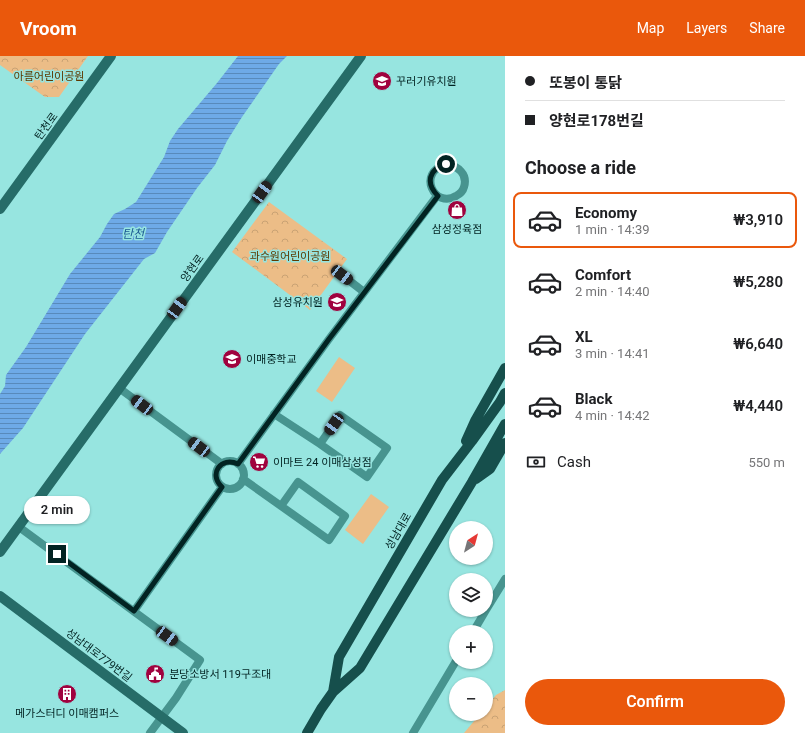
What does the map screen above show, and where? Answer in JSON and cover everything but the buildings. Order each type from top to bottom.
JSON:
[{"type":"main road","name":"탄천로","points":[[0,209],[111,56]]},
{"type":"main road","name":"양현로","points":[[0,552],[361,56]]},
{"type":"main road","points":[[460,456],[475,421],[505,368]]},
{"type":"main road","name":"성남대로","points":[[333,692],[339,657],[442,480],[500,402],[505,393]]},
{"type":"main road","name":"성남대로","points":[[307,733],[333,692],[360,668],[472,482],[505,424]]},
{"type":"main road","points":[[472,482],[490,469],[505,443]]},
{"type":"main road","name":"성남대로779번길","points":[[0,596],[183,733]]},
{"type":"street","points":[[446,164],[457,167],[464,176],[465,181],[462,192],[458,196],[448,199],[438,196],[433,192],[430,176],[435,169],[446,164]]},
{"type":"street","points":[[238,464],[364,292],[438,196]]},
{"type":"street","points":[[342,275],[364,292]]},
{"type":"street","points":[[119,388],[222,464]]},
{"type":"street","points":[[274,414],[367,477],[386,448],[340,415],[320,444]]},
{"type":"street","points":[[230,461],[238,464],[242,468],[243,472],[243,479],[240,485],[232,489],[222,487],[216,476],[219,467],[230,461]]},
{"type":"street","points":[[243,479],[280,506],[329,540],[345,516],[298,482],[280,506]]},
{"type":"street","points":[[134,611],[222,487]]},
{"type":"street","points":[[19,527],[200,660],[176,698],[161,716],[150,733]]},
{"type":"street","points":[[493,599],[505,579]]},
{"type":"street","points":[[413,733],[451,669]]},
{"type":"green space","name":"아름어린이공원","points":[[0,56],[88,56],[59,97],[45,97],[0,65]]},
{"type":"green space","name":"과수원어린이공원","points":[[269,202],[347,259],[310,310],[232,252]]},
{"type":"green space","points":[[339,357],[355,368],[332,402],[316,391]]},
{"type":"green space","points":[[371,494],[389,507],[363,544],[345,530]]},
{"type":"green space","points":[[505,690],[505,733],[464,733],[474,721],[493,721],[493,699]]},
{"type":"water","name":"탄천","points":[[238,56],[287,56],[279,64],[242,117],[227,141],[215,165],[197,188],[167,232],[155,253],[144,259],[85,334],[23,428],[0,454],[0,394],[5,386],[6,375],[26,347],[70,274],[100,237],[114,214],[136,202],[164,157],[170,141],[178,129]]},
{"type":"place","name":"꾸러기유치원","points":[[382,81]]},
{"type":"place","name":"삼성정육점","points":[[457,210]]},
{"type":"place","name":"삼성유치원","points":[[337,302]]},
{"type":"place","name":"이매중학교","points":[[232,359]]},
{"type":"place","name":"이마트 24 이매삼성점","points":[[259,462]]},
{"type":"place","name":"분당소방서 119구조대","points":[[155,674]]},
{"type":"place","name":"메가스터디 이매캠퍼스","points":[[67,694]]},
{"type":"route","points":[[57,554],[134,611],[222,487],[216,476],[219,467],[230,461],[238,464],[329,339],[438,196],[433,192],[430,176],[435,169],[446,164]]}]
